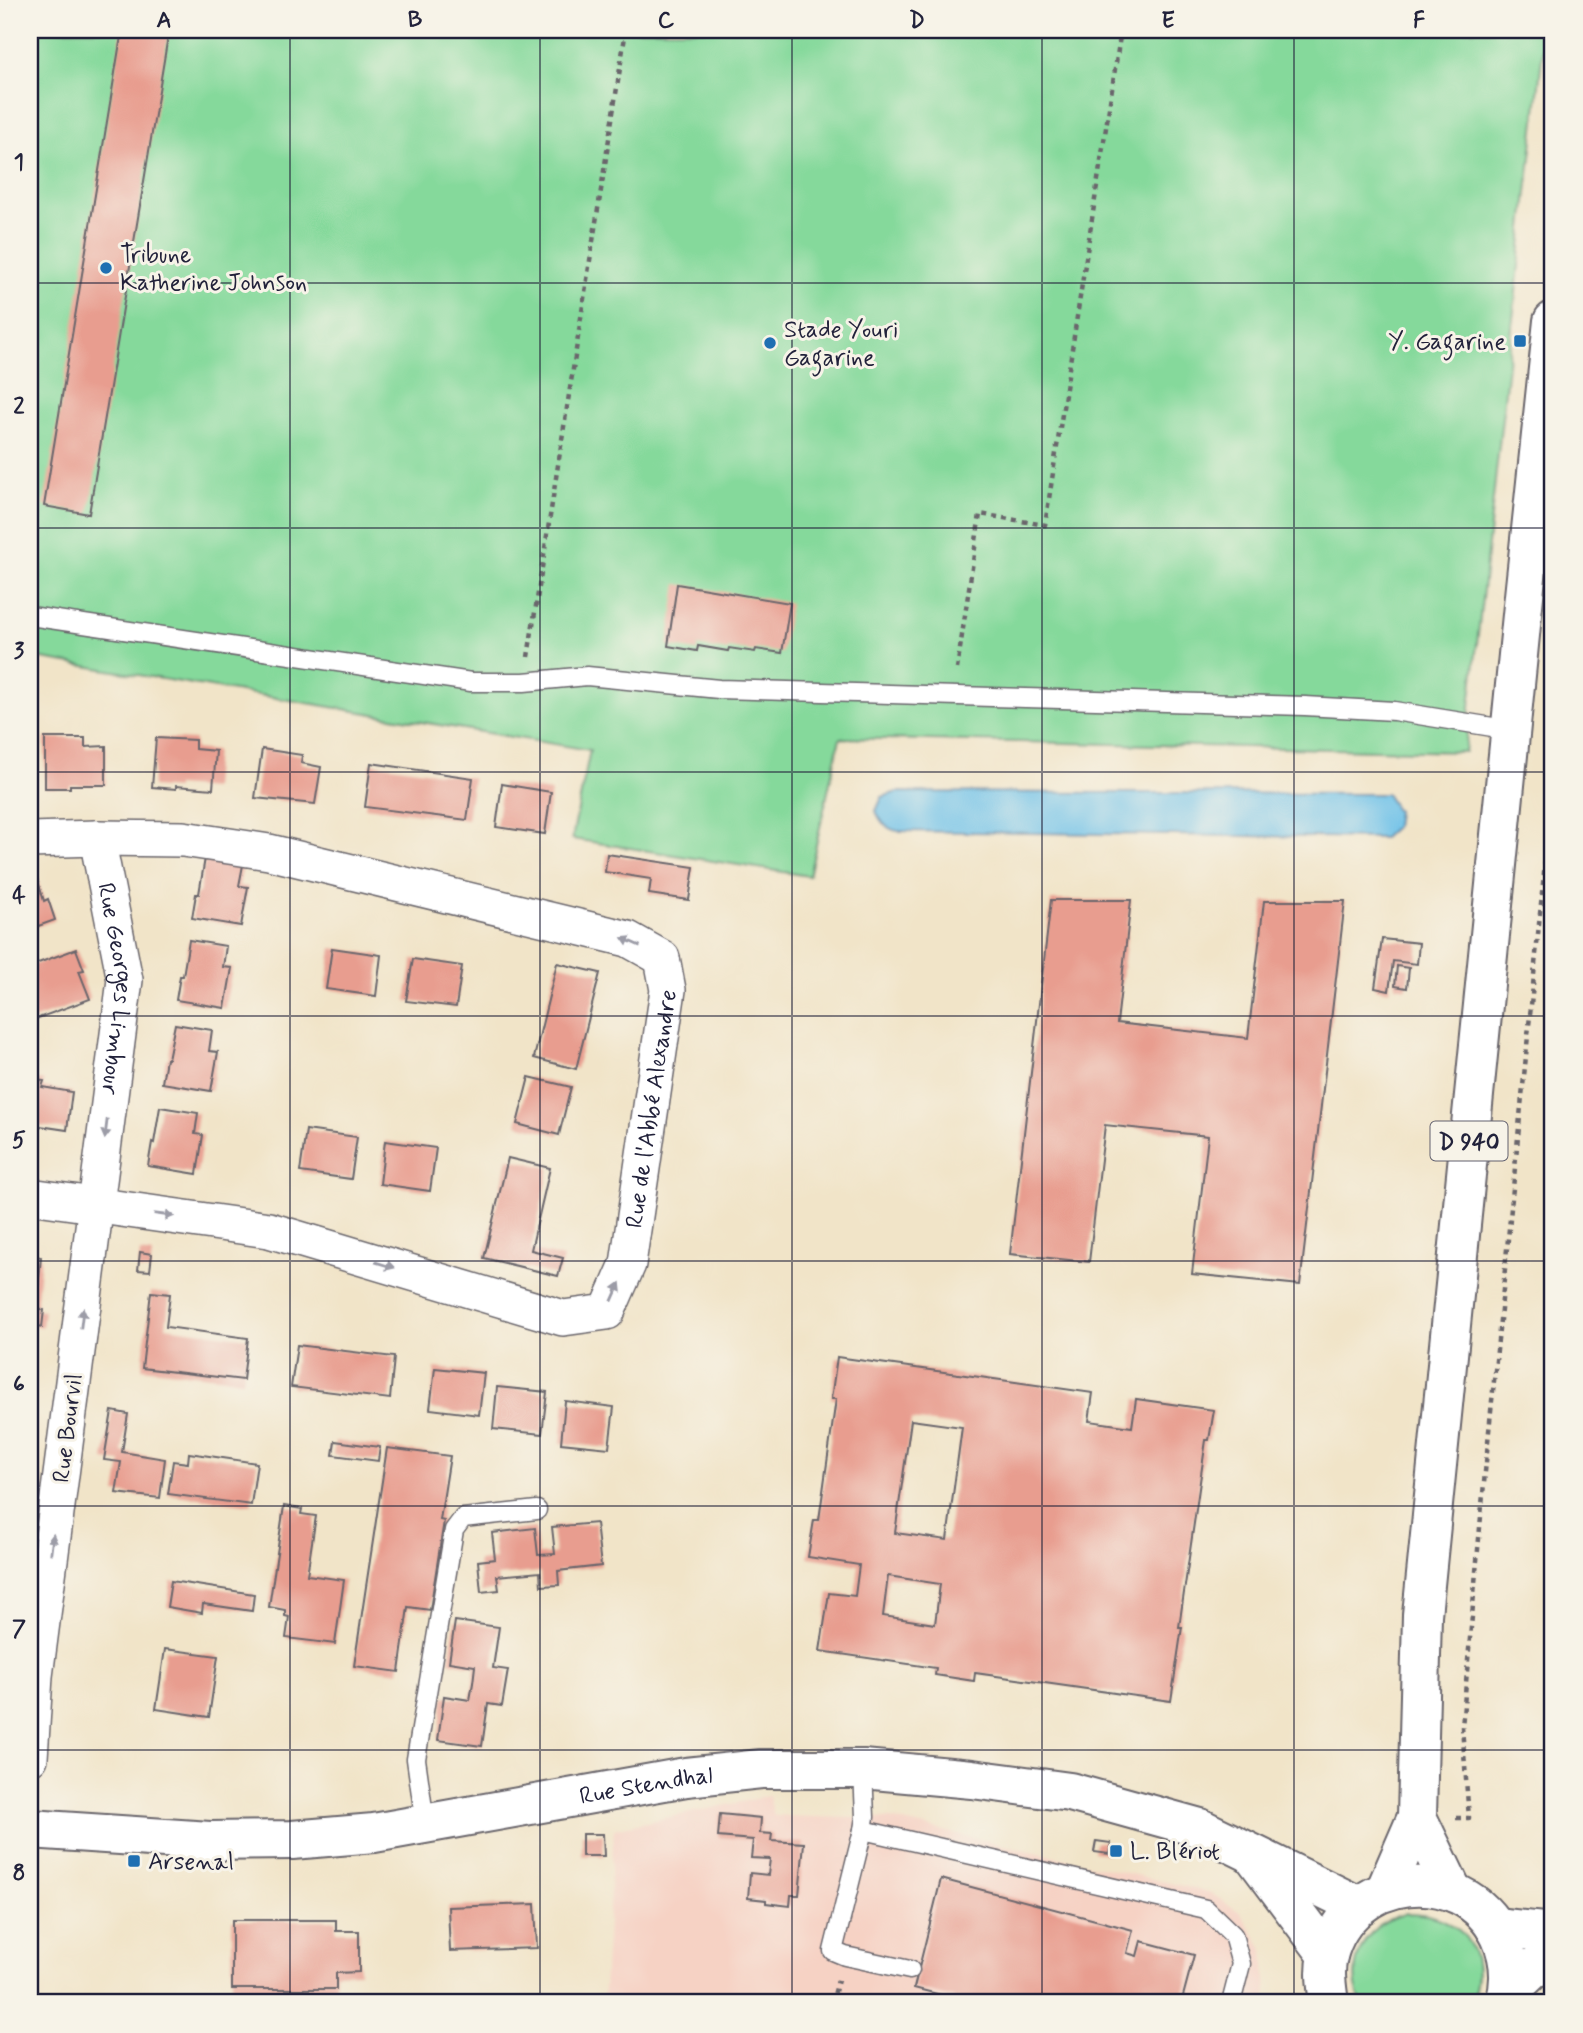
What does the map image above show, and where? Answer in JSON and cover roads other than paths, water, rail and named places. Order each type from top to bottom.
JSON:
[{"type":"main road","name":"D 940","points":[[1453,1892],[1417,1817],[1422,1615],[1511,730],[1546,467],[1553,321]]},
{"type":"main road","name":"Rue Stendhal","points":[[30,1829],[210,1841],[292,1840],[374,1833],[686,1777],[761,1769],[863,1769],[1070,1792],[1200,1828],[1253,1855],[1372,1898]]},
{"type":"main road","name":"D 940","points":[[1372,1898],[1417,1817]]},
{"type":"main road","name":"Rue Stendhal","points":[[1253,1855],[1328,1955]]},
{"type":"main road","points":[[1329,2003],[1325,1980],[1328,1955],[1340,1928],[1372,1898],[1407,1885],[1430,1886],[1453,1892],[1477,1906],[1495,1927],[1505,1947],[1510,1969],[1507,1997]]},
{"type":"main road","points":[[1495,1927],[1553,1933]]},
{"type":"main road","points":[[1507,1997],[1553,1950]]},
{"type":"street","points":[[30,840],[97,838]]},
{"type":"street","name":"Rue de l'Abbé Alexandre","points":[[96,1206],[269,1230],[562,1318],[607,1312],[628,1264],[668,990],[662,958],[628,939],[269,852],[183,839],[97,838]]},
{"type":"street","name":"Rue Georges Limbour","points":[[96,1206],[125,980],[97,838]]},
{"type":"street","points":[[30,1196],[96,1206]]},
{"type":"street","name":"Rue Bourvil","points":[[30,1758],[35,1676],[96,1206]]},
{"type":"lane","points":[[30,615],[471,682],[524,682],[587,676],[719,689],[1305,706],[1394,711],[1511,730]]},
{"type":"lane","points":[[425,1823],[416,1759],[454,1530],[463,1518],[537,1510]]},
{"type":"lane","points":[[863,1769],[863,1830],[833,1951],[910,1970]]},
{"type":"lane","points":[[863,1830],[1206,1909],[1233,1935],[1241,1964],[1231,2003]]},
{"type":"water","points":[[897,792],[1386,794],[1397,811],[1395,827],[1383,838],[898,831],[884,824],[876,811],[882,797]]},
{"type":"place","name":"Tribune Katherine Johnson","points":[[106,268]]},
{"type":"place","name":"Y. Gagarine","points":[[1520,341]]},
{"type":"place","name":"Stade Youri Gagarine","points":[[770,343]]},
{"type":"place","name":"L. Blériot","points":[[1116,1851]]},
{"type":"place","name":"Arsenal","points":[[134,1861]]}]
